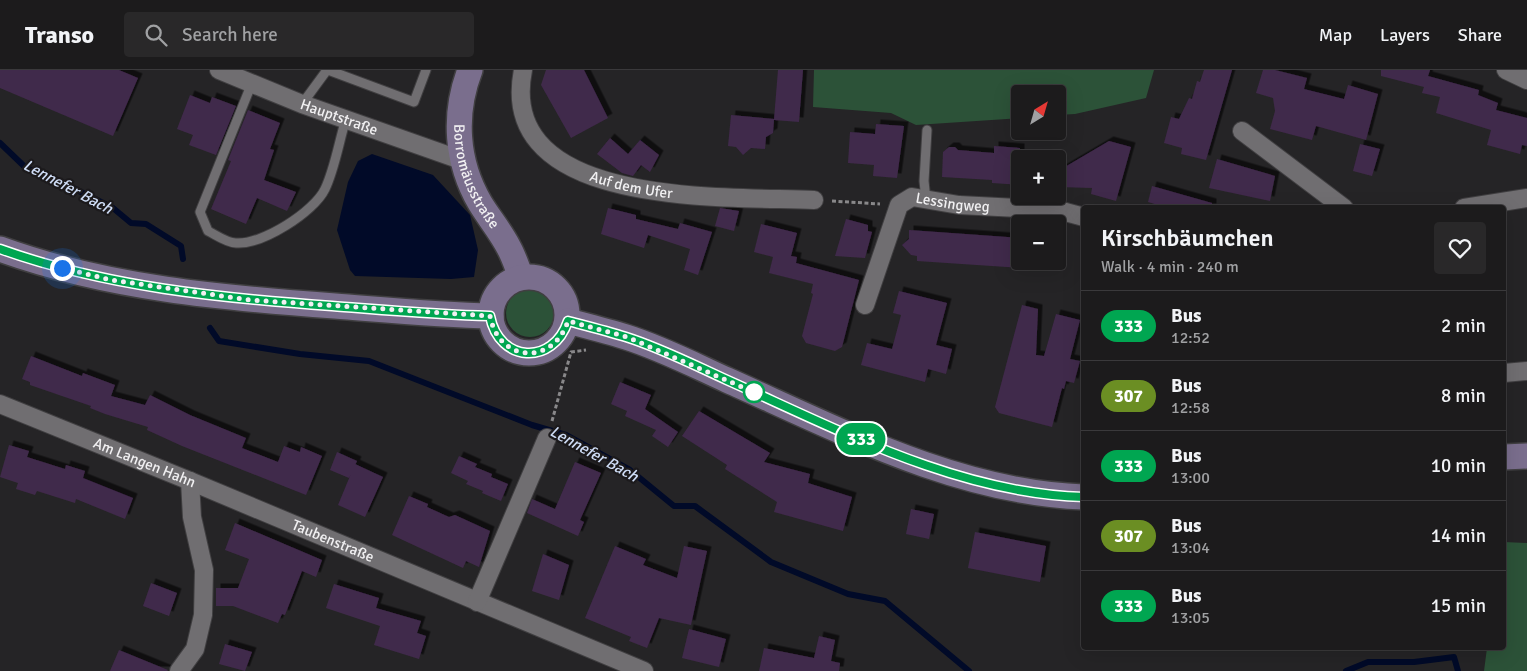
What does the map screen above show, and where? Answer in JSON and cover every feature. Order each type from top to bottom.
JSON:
[{"type":"main road","name":"Borromäusstraße","points":[[470,70],[464,85],[458,125],[461,160],[479,202],[509,247],[521,277]]},
{"type":"main road","points":[[0,249],[28,260],[111,280],[250,300],[490,316]]},
{"type":"main road","points":[[536,276],[550,282],[561,292],[567,306],[568,321],[558,341],[549,348],[527,353],[516,351],[498,337],[492,327],[490,316],[492,302],[499,290],[509,282],[521,277],[536,276]]},
{"type":"main road","points":[[568,321],[600,329],[671,354],[848,433],[935,468],[986,484],[1059,496],[1081,497]]},
{"type":"main road","points":[[1506,457],[1527,456]]},
{"type":"street","name":"Hauptstraße","points":[[219,70],[302,104],[461,160]]},
{"type":"street","name":"Auf dem Ufer","points":[[523,70],[519,88],[521,106],[536,139],[549,154],[573,170],[642,190],[814,200]]},
{"type":"street","points":[[1506,70],[1527,80]]},
{"type":"street","points":[[1242,131],[1340,205]]},
{"type":"street","name":"Lessingweg","points":[[865,305],[898,205],[912,197],[959,205],[1058,210],[1081,216]]},
{"type":"street","points":[[1483,205],[1527,198]]},
{"type":"street","points":[[1506,373],[1527,370]]},
{"type":"street","name":"Am Langen Hahn","points":[[0,404],[190,481],[192,517],[204,570],[203,615],[194,649],[180,671]]},
{"type":"street","points":[[477,602],[549,431]]},
{"type":"street","name":"Taubenstraße","points":[[190,481],[644,671]]},
{"type":"lane","points":[[302,104],[327,70],[414,102],[426,70]]},
{"type":"lane","points":[[252,84],[200,212],[208,231],[234,243],[251,242],[305,214],[316,204],[326,189],[346,119]]},
{"type":"lane","points":[[926,200],[924,181],[927,130]]},
{"type":"path","points":[[814,200],[898,205]]},
{"type":"path","points":[[549,431],[571,352],[594,349],[600,329]]},
{"type":"green space","points":[[814,70],[1154,70],[1146,98],[1075,114],[1066,115],[1066,85],[1011,85],[1011,119],[916,125],[891,113],[813,107]]},
{"type":"green space","points":[[525,289],[535,289],[544,293],[550,299],[553,304],[553,322],[544,333],[535,337],[525,337],[516,333],[510,327],[506,318],[506,308],[510,299],[516,293]]},
{"type":"green space","points":[[1506,542],[1527,543],[1527,671],[1484,671],[1487,650],[1506,650]]},
{"type":"water","points":[[372,154],[433,175],[470,215],[478,250],[474,277],[451,279],[355,276],[350,270],[337,230],[348,182],[358,161]]},
{"type":"building","points":[[0,70],[119,70],[138,78],[113,136],[0,88]]},
{"type":"building","points":[[546,70],[584,70],[608,118],[571,138],[541,85]]},
{"type":"building","points":[[778,70],[803,70],[799,122],[774,120],[773,133],[766,137],[765,149],[751,148],[743,155],[736,147],[728,146],[731,115],[774,119]]},
{"type":"building","points":[[1204,70],[1232,70],[1206,160],[1181,154],[1182,148],[1164,143],[1171,117],[1179,119],[1189,98],[1192,99],[1197,81],[1200,82]]},
{"type":"building","points":[[1263,70],[1275,70],[1307,78],[1304,89],[1344,99],[1348,85],[1378,94],[1366,140],[1316,126],[1312,140],[1270,129],[1275,111],[1273,98],[1256,93]]},
{"type":"building","points":[[1381,70],[1430,70],[1428,76],[1479,90],[1478,95],[1498,103],[1496,110],[1527,118],[1527,146],[1522,145],[1520,154],[1487,145],[1491,130],[1436,113],[1440,97],[1422,93],[1424,87],[1381,76]]},
{"type":"building","points":[[190,95],[210,103],[212,97],[236,106],[216,155],[189,145],[193,135],[177,129]]},
{"type":"building","points":[[248,110],[280,123],[270,149],[274,150],[264,180],[296,192],[287,211],[257,198],[246,224],[211,209],[231,161],[228,160]]},
{"type":"building","points":[[876,124],[904,126],[897,178],[873,176],[874,165],[848,163],[850,132],[875,134]]},
{"type":"building","points":[[610,138],[628,154],[640,140],[659,155],[650,172],[641,165],[633,176],[622,173],[597,154]]},
{"type":"building","points":[[1109,141],[1131,147],[1116,201],[1091,194],[1092,188],[1066,187],[1066,166]]},
{"type":"building","points":[[1360,144],[1380,149],[1372,176],[1353,171]]},
{"type":"building","points":[[994,146],[1020,148],[1020,150],[1011,150],[1011,184],[992,183],[992,180],[942,177],[943,152],[949,147],[955,147],[958,150],[994,153]]},
{"type":"building","points":[[1217,159],[1275,176],[1270,201],[1209,188]]},
{"type":"building","points":[[1152,186],[1212,203],[1212,205],[1158,205],[1148,202]]},
{"type":"building","points":[[608,208],[636,215],[636,219],[678,229],[680,223],[712,232],[698,275],[684,270],[690,249],[648,235],[644,248],[601,234]]},
{"type":"building","points":[[720,208],[739,211],[734,231],[715,226]]},
{"type":"building","points":[[846,219],[868,225],[868,231],[872,232],[865,258],[835,256]]},
{"type":"building","points":[[761,224],[797,233],[791,256],[797,257],[796,263],[859,280],[842,347],[835,351],[806,343],[802,336],[813,294],[811,293],[813,284],[769,273],[773,257],[754,252]]},
{"type":"building","points":[[909,230],[1011,237],[1011,267],[917,261],[917,256],[911,255],[902,245],[909,239]]},
{"type":"building","points":[[899,291],[947,303],[936,345],[952,349],[946,374],[928,369],[925,382],[861,365],[867,343],[892,349],[901,315],[893,313]]},
{"type":"building","points":[[1022,305],[1038,309],[1036,355],[1044,356],[1056,314],[1080,320],[1070,359],[1080,361],[1074,383],[1066,381],[1064,389],[1062,388],[1052,427],[999,413],[995,407]]},
{"type":"building","points":[[31,356],[82,376],[83,373],[115,385],[111,396],[145,405],[150,395],[190,415],[246,438],[242,448],[278,462],[284,446],[300,452],[301,447],[322,456],[306,495],[182,446],[147,430],[148,427],[105,414],[90,408],[91,406],[30,385],[30,382],[22,379]]},
{"type":"building","points":[[620,382],[651,395],[645,409],[678,432],[668,447],[652,436],[656,430],[625,416],[627,411],[611,404]]},
{"type":"building","points":[[699,411],[770,453],[764,462],[810,474],[808,483],[852,497],[843,531],[774,512],[777,502],[725,469],[727,465],[682,436]]},
{"type":"building","points":[[9,445],[29,451],[27,457],[65,469],[66,465],[85,471],[83,478],[133,498],[125,519],[76,499],[75,503],[37,491],[35,495],[16,489],[18,483],[0,477]]},
{"type":"building","points":[[337,452],[357,461],[349,478],[330,470]]},
{"type":"building","points":[[459,456],[477,464],[475,467],[492,474],[491,477],[508,484],[501,501],[482,493],[483,491],[466,484],[468,481],[451,473]]},
{"type":"building","points":[[575,462],[601,473],[580,520],[584,522],[578,536],[527,513],[532,499],[555,509]]},
{"type":"building","points":[[355,464],[383,477],[365,517],[338,505]]},
{"type":"building","points":[[409,496],[428,504],[427,507],[449,517],[455,515],[490,531],[479,567],[466,561],[463,568],[392,535]]},
{"type":"building","points":[[911,509],[934,514],[929,539],[906,534]]},
{"type":"building","points":[[235,523],[322,560],[316,577],[302,571],[285,615],[282,614],[278,623],[233,606],[216,606],[216,588],[238,588],[249,559],[225,550]]},
{"type":"building","points":[[975,532],[1046,546],[1040,582],[968,568]]},
{"type":"building","points":[[615,546],[646,559],[643,565],[677,578],[684,546],[707,551],[691,625],[659,618],[647,648],[629,641],[631,637],[585,618]]},
{"type":"building","points":[[543,554],[569,565],[559,600],[532,591]]},
{"type":"building","points":[[151,583],[177,593],[169,616],[143,606]]},
{"type":"building","points":[[334,584],[379,598],[376,608],[421,621],[417,633],[426,636],[419,659],[374,645],[380,626],[326,608]]},
{"type":"building","points":[[689,629],[726,639],[719,667],[682,658]]},
{"type":"building","points":[[819,636],[835,640],[831,661],[840,663],[839,671],[759,671],[764,648],[814,658]]},
{"type":"building","points":[[225,644],[252,652],[245,671],[219,664]]},
{"type":"building","points":[[119,650],[168,670],[110,671]]},
{"type":"waterway","name":"Lennefer Bach","points":[[0,143],[26,168],[53,178],[113,208],[131,223],[146,224],[181,246],[183,259]]},
{"type":"waterway","name":"Lennefer Bach","points":[[210,328],[219,341],[300,354],[369,361],[532,425],[566,435],[630,470],[674,506],[695,506],[771,562],[848,594],[885,601],[969,671]]},
{"type":"waterway","name":"Lennefer Bach","points":[[1346,671],[1368,662],[1414,662],[1454,657],[1458,671]]},
{"type":"bus line","name":"333","points":[[0,249],[28,260],[111,280],[250,300],[464,316],[490,316],[492,327],[498,337],[516,351],[527,353],[549,348],[558,341],[568,321],[627,337],[671,354],[848,433],[935,468],[986,484],[1059,496],[1081,497]]},
{"type":"route","points":[[62,268],[111,280],[250,300],[464,316],[490,316],[492,327],[498,337],[516,351],[527,353],[549,348],[558,341],[568,321],[627,337],[671,354],[756,393],[754,392]]}]
